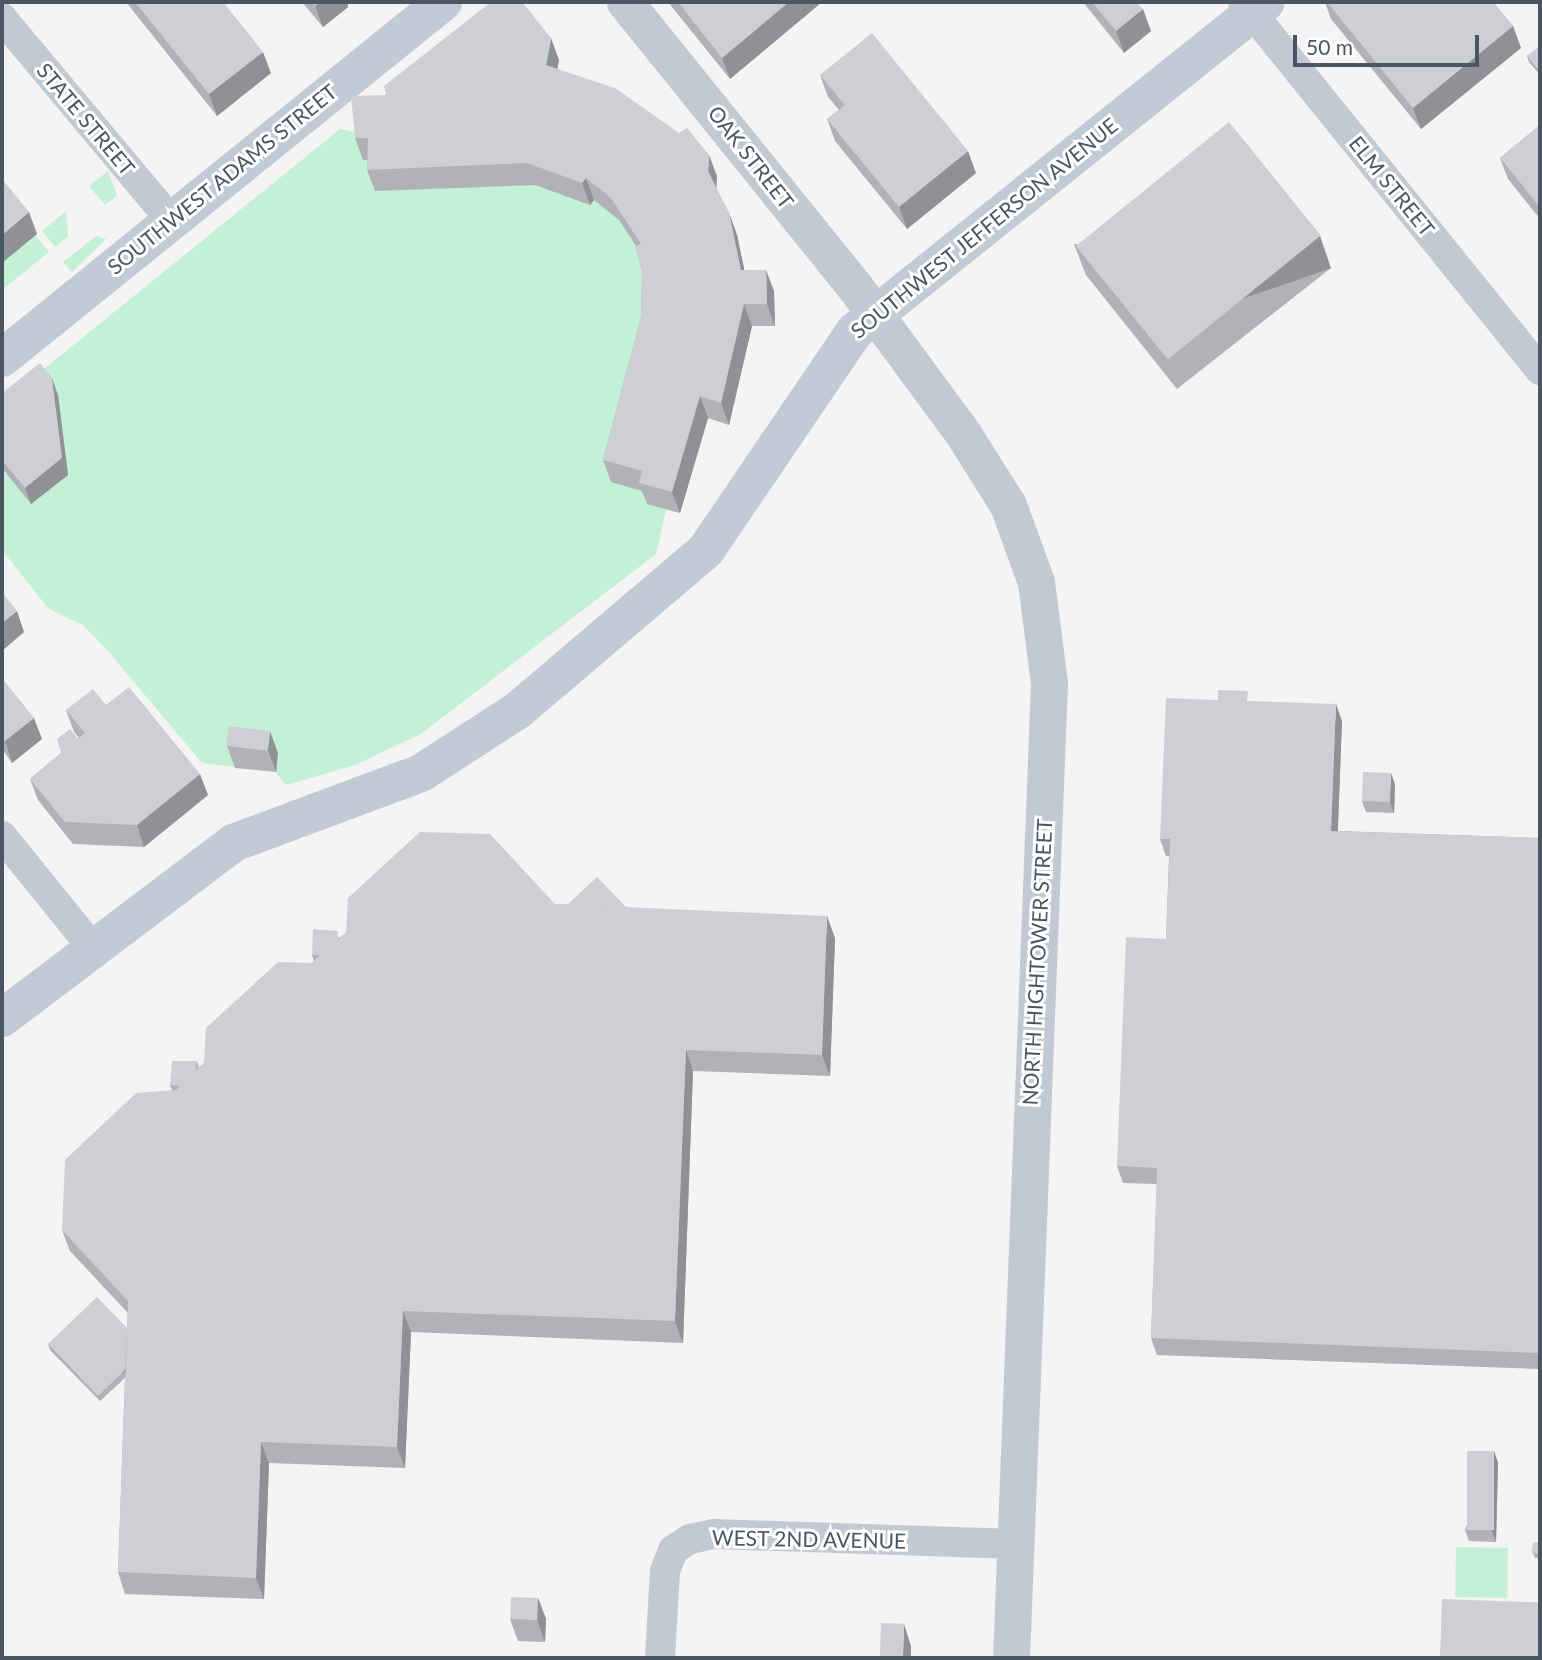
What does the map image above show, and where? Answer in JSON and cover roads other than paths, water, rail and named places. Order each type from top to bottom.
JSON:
[{"type":"main road","name":"SOUTHWEST ADAMS STREET","points":[[2,358],[443,2]]},
{"type":"main road","name":"SOUTHWEST JEFFERSON AVENUE","points":[[2,1018],[92,947],[245,836],[389,787],[466,748],[615,632],[718,535],[820,375],[876,314],[1254,5]]},
{"type":"street","name":"OAK STREET","points":[[625,2],[876,314]]},
{"type":"street","name":"ELM STREET","points":[[1254,5],[1540,370]]},
{"type":"street","name":"STATE STREET","points":[[2,18],[171,220]]},
{"type":"street","name":"NORTH HIGHTOWER STREET","points":[[876,314],[1007,505],[1034,572],[1047,643],[1011,1658]]},
{"type":"street","points":[[2,836],[92,947]]},
{"type":"street","name":"WEST 2ND AVENUE","points":[[660,1658],[665,1571],[673,1550],[690,1539],[714,1534],[1016,1544]]}]
